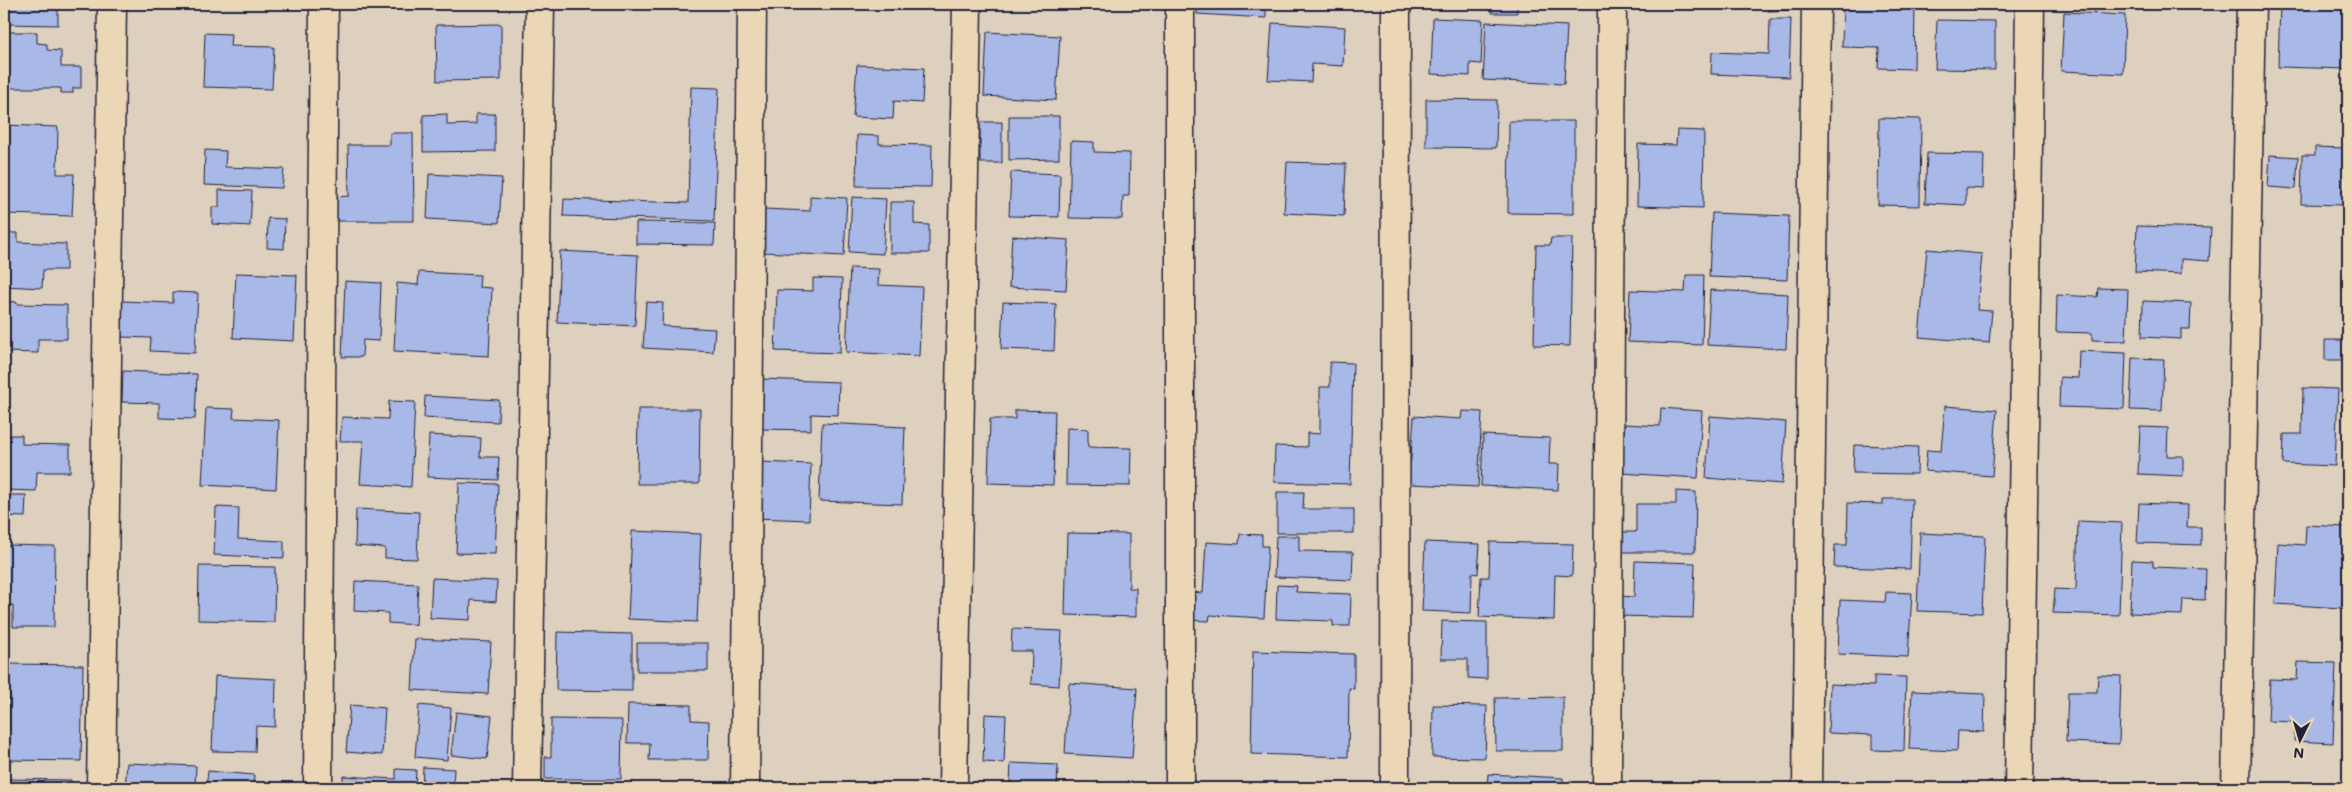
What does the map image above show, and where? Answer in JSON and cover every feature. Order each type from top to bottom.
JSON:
[{"type":"street","points":[[101,788],[112,4]]},
{"type":"street","points":[[318,788],[324,4]]},
{"type":"street","points":[[528,788],[540,4]]},
{"type":"street","points":[[745,788],[752,4]]},
{"type":"street","points":[[953,788],[967,4]]},
{"type":"street","points":[[1180,4],[1180,788]]},
{"type":"street","points":[[1395,788],[1396,4]]},
{"type":"street","points":[[1607,788],[1612,4]]},
{"type":"street","points":[[1807,788],[1816,4]]},
{"type":"street","points":[[2019,788],[2030,4]]},
{"type":"street","points":[[2236,788],[2251,4]]},
{"type":"building","points":[[4,4],[58,4],[58,25],[4,24]]},
{"type":"building","points":[[1032,4],[1069,4],[1069,7],[1032,7]]},
{"type":"building","points":[[1198,4],[1266,4],[1266,18],[1197,14]]},
{"type":"building","points":[[1455,4],[1488,4],[1488,7],[1455,6]]},
{"type":"building","points":[[1492,4],[1517,4],[1517,13],[1492,13]]},
{"type":"building","points":[[1768,4],[1790,4],[1790,10],[1768,11]]},
{"type":"building","points":[[1843,4],[1915,5],[1914,69],[1878,68],[1879,48],[1842,47]]},
{"type":"building","points":[[2280,4],[2348,4],[2348,69],[2278,67]]},
{"type":"building","points":[[2064,12],[2125,15],[2123,74],[2061,71]]},
{"type":"building","points":[[1433,18],[1483,20],[1481,64],[1470,63],[1470,76],[1431,74]]},
{"type":"building","points":[[1770,19],[1791,19],[1789,77],[1711,74],[1712,52],[1769,54]]},
{"type":"building","points":[[1937,20],[1995,21],[1995,70],[1935,69]]},
{"type":"building","points":[[1486,22],[1567,26],[1564,84],[1483,80]]},
{"type":"building","points":[[1272,23],[1345,27],[1343,66],[1312,64],[1311,82],[1268,80]]},
{"type":"building","points":[[501,24],[501,80],[437,81],[436,25]]},
{"type":"building","points":[[6,32],[37,32],[37,43],[47,44],[47,50],[61,51],[61,67],[81,67],[81,88],[73,88],[73,93],[61,93],[61,88],[7,88]]},
{"type":"building","points":[[987,32],[1060,36],[1056,100],[984,96]]},
{"type":"building","points":[[205,33],[231,34],[230,46],[274,47],[272,89],[203,87]]},
{"type":"building","points":[[857,65],[924,68],[922,103],[894,101],[893,119],[853,117]]},
{"type":"building","points":[[691,87],[719,88],[714,221],[563,216],[564,199],[688,203]]},
{"type":"building","points":[[1426,99],[1497,100],[1496,148],[1426,147]]},
{"type":"building","points":[[447,114],[447,125],[476,124],[476,114],[495,114],[495,151],[423,152],[423,115]]},
{"type":"building","points":[[1009,116],[1059,116],[1059,159],[1009,160]]},
{"type":"building","points":[[1879,118],[1921,119],[1920,206],[1878,205]]},
{"type":"building","points":[[1509,121],[1574,121],[1574,214],[1508,213]]},
{"type":"building","points":[[980,122],[1002,122],[1002,163],[980,163]]},
{"type":"building","points":[[4,125],[58,127],[57,174],[74,174],[72,216],[4,214]]},
{"type":"building","points":[[1677,130],[1704,131],[1703,208],[1637,206],[1638,144],[1676,145]]},
{"type":"building","points":[[390,133],[413,133],[414,221],[336,221],[335,197],[349,196],[348,145],[390,145]]},
{"type":"building","points":[[857,135],[879,136],[879,144],[932,145],[931,187],[856,186]]},
{"type":"building","points":[[1071,141],[1094,142],[1094,152],[1130,153],[1129,196],[1123,196],[1122,219],[1069,218]]},
{"type":"building","points":[[2315,147],[2345,148],[2344,205],[2301,204],[2302,155],[2315,155]]},
{"type":"building","points":[[205,150],[226,151],[225,167],[284,169],[282,188],[204,185]]},
{"type":"building","points":[[1927,153],[1984,154],[1983,189],[1966,188],[1966,205],[1925,203]]},
{"type":"building","points":[[2270,155],[2298,157],[2296,189],[2268,187]]},
{"type":"building","points":[[1287,162],[1346,164],[1344,216],[1284,213]]},
{"type":"building","points":[[1011,172],[1060,174],[1059,217],[1009,216]]},
{"type":"building","points":[[429,174],[502,178],[499,223],[427,219]]},
{"type":"building","points":[[219,190],[252,191],[250,226],[212,224],[212,207],[219,207]]},
{"type":"building","points":[[810,196],[847,198],[844,256],[762,252],[764,209],[810,211]]},
{"type":"building","points":[[852,197],[886,199],[883,254],[849,252]]},
{"type":"building","points":[[890,202],[914,202],[914,224],[929,225],[929,253],[890,253]]},
{"type":"building","points":[[1712,213],[1789,216],[1787,280],[1709,277]]},
{"type":"building","points":[[268,218],[285,219],[284,249],[267,248]]},
{"type":"building","points":[[636,222],[715,223],[714,245],[636,244]]},
{"type":"building","points":[[2137,226],[2211,228],[2209,261],[2181,259],[2181,274],[2135,272]]},
{"type":"building","points":[[4,233],[18,233],[18,242],[66,244],[66,270],[43,270],[42,288],[4,286]]},
{"type":"building","points":[[1012,236],[1069,240],[1066,290],[1009,287]]},
{"type":"building","points":[[1551,238],[1572,238],[1570,346],[1534,345],[1536,245],[1550,245]]},
{"type":"building","points":[[1927,249],[1982,254],[1977,310],[1992,311],[1989,343],[1919,337]]},
{"type":"building","points":[[560,251],[638,255],[635,326],[557,322]]},
{"type":"building","points":[[850,268],[879,269],[878,285],[922,287],[919,356],[846,352]]},
{"type":"building","points":[[419,272],[480,275],[479,287],[492,288],[489,356],[394,351],[397,283],[418,285]]},
{"type":"building","points":[[236,273],[297,275],[294,341],[233,338]]},
{"type":"building","points":[[1686,275],[1704,275],[1702,345],[1628,342],[1630,290],[1685,292]]},
{"type":"building","points":[[813,278],[842,279],[840,353],[775,351],[777,290],[813,291]]},
{"type":"building","points":[[345,281],[381,283],[379,341],[363,340],[362,357],[342,357]]},
{"type":"building","points":[[2098,288],[2128,289],[2126,341],[2092,340],[2092,333],[2056,332],[2057,295],[2097,297]]},
{"type":"building","points":[[1710,290],[1788,294],[1786,349],[1707,345]]},
{"type":"building","points":[[173,292],[198,293],[195,353],[150,351],[151,338],[121,337],[122,301],[173,303]]},
{"type":"building","points":[[4,301],[16,302],[17,304],[67,305],[67,339],[38,339],[38,353],[4,352]]},
{"type":"building","points":[[2143,301],[2191,303],[2190,329],[2181,329],[2181,339],[2142,337]]},
{"type":"building","points":[[646,302],[663,303],[662,326],[715,329],[713,352],[643,348]]},
{"type":"building","points":[[1003,302],[1056,304],[1054,351],[1001,349]]},
{"type":"building","points":[[2325,340],[2348,340],[2348,360],[2325,360]]},
{"type":"building","points":[[2079,351],[2126,353],[2124,409],[2059,407],[2060,377],[2078,378]]},
{"type":"building","points":[[2132,358],[2164,359],[2162,411],[2130,410]]},
{"type":"building","points":[[1330,362],[1353,363],[1350,484],[1274,482],[1275,446],[1307,447],[1307,433],[1320,434],[1320,387],[1330,387]]},
{"type":"building","points":[[123,371],[197,374],[195,419],[159,418],[159,403],[122,402]]},
{"type":"building","points":[[761,379],[839,382],[838,415],[811,414],[811,430],[760,429]]},
{"type":"building","points":[[2303,388],[2338,389],[2335,466],[2283,464],[2284,434],[2302,434]]},
{"type":"building","points":[[425,396],[499,400],[498,422],[424,418]]},
{"type":"building","points":[[389,401],[415,402],[411,487],[360,484],[363,441],[340,441],[342,417],[388,419]]},
{"type":"building","points":[[1945,406],[1997,410],[1992,476],[1925,471],[1927,450],[1941,451]]},
{"type":"building","points":[[206,408],[234,409],[233,418],[279,420],[276,489],[202,485]]},
{"type":"building","points":[[1661,408],[1702,411],[1698,478],[1621,473],[1625,424],[1660,426]]},
{"type":"building","points":[[638,409],[700,409],[699,484],[637,484]]},
{"type":"building","points":[[1015,410],[1055,411],[1053,485],[988,483],[990,419],[1015,419]]},
{"type":"building","points":[[1462,411],[1482,412],[1478,487],[1409,484],[1414,416],[1461,419]]},
{"type":"building","points":[[1710,416],[1786,422],[1782,484],[1706,478]]},
{"type":"building","points":[[822,423],[905,427],[902,504],[819,501]]},
{"type":"building","points":[[2140,427],[2168,428],[2167,456],[2183,456],[2183,476],[2138,474]]},
{"type":"building","points":[[1067,428],[1088,429],[1088,447],[1131,448],[1130,486],[1066,485]]},
{"type":"building","points":[[4,435],[22,435],[22,444],[70,445],[70,472],[37,472],[36,491],[4,490]]},
{"type":"building","points":[[429,435],[481,438],[480,457],[499,457],[498,480],[427,477]]},
{"type":"building","points":[[1483,435],[1550,438],[1549,464],[1559,464],[1558,490],[1481,486]]},
{"type":"building","points":[[1854,445],[1918,447],[1917,474],[1853,473]]},
{"type":"building","points":[[758,462],[811,464],[809,520],[755,518]]},
{"type":"building","points":[[459,483],[498,484],[495,554],[456,553]]},
{"type":"building","points":[[1676,491],[1696,492],[1695,552],[1623,552],[1623,532],[1636,532],[1636,504],[1676,504]]},
{"type":"building","points":[[1277,492],[1304,492],[1303,509],[1354,509],[1354,533],[1277,533]]},
{"type":"building","points":[[4,495],[26,495],[25,517],[4,516]]},
{"type":"building","points":[[1883,499],[1912,499],[1910,569],[1834,567],[1835,545],[1847,545],[1848,503],[1883,504]]},
{"type":"building","points":[[2139,503],[2188,505],[2187,527],[2201,527],[2201,545],[2137,543]]},
{"type":"building","points":[[216,507],[239,508],[238,539],[284,541],[284,558],[214,555]]},
{"type":"building","points":[[356,509],[419,512],[417,559],[385,558],[385,548],[355,546]]},
{"type":"building","points":[[2078,521],[2122,523],[2119,615],[2053,613],[2055,589],[2076,590]]},
{"type":"building","points":[[2306,525],[2346,527],[2342,608],[2275,604],[2278,543],[2305,545]]},
{"type":"building","points":[[632,531],[701,534],[697,622],[628,619]]},
{"type":"building","points":[[1067,533],[1129,534],[1129,588],[1136,588],[1136,617],[1065,615]]},
{"type":"building","points":[[1920,533],[1985,536],[1982,613],[1917,611]]},
{"type":"building","points":[[1240,534],[1262,535],[1262,546],[1268,546],[1264,618],[1210,615],[1209,621],[1186,620],[1188,592],[1203,593],[1206,542],[1239,544]]},
{"type":"building","points":[[1276,536],[1299,536],[1299,551],[1353,552],[1352,580],[1274,577]]},
{"type":"building","points":[[2348,539],[2348,610],[2345,610]]},
{"type":"building","points":[[1425,542],[1480,544],[1478,574],[1472,573],[1471,613],[1422,611]]},
{"type":"building","points":[[1490,542],[1573,544],[1572,576],[1555,575],[1554,620],[1479,617],[1481,577],[1489,577]]},
{"type":"building","points":[[4,545],[55,546],[54,627],[13,627],[13,605],[4,605]]},
{"type":"building","points":[[2132,560],[2153,561],[2153,567],[2206,569],[2205,600],[2183,599],[2182,615],[2130,613]]},
{"type":"building","points":[[1635,561],[1695,563],[1693,618],[1620,616],[1621,596],[1634,597]]},
{"type":"building","points":[[199,566],[275,567],[274,622],[198,620]]},
{"type":"building","points":[[432,578],[497,581],[496,602],[471,600],[470,620],[430,618]]},
{"type":"building","points":[[355,581],[418,584],[416,625],[388,623],[388,613],[354,611]]},
{"type":"building","points":[[1277,585],[1297,586],[1296,592],[1351,594],[1350,626],[1333,626],[1333,621],[1276,619]]},
{"type":"building","points":[[1886,592],[1912,593],[1908,657],[1838,654],[1840,600],[1885,602]]},
{"type":"building","points":[[1442,621],[1487,622],[1487,679],[1468,678],[1468,659],[1441,659]]},
{"type":"building","points":[[1012,629],[1062,631],[1059,686],[1031,684],[1032,651],[1011,651]]},
{"type":"building","points":[[557,632],[632,634],[632,691],[556,690]]},
{"type":"building","points":[[415,639],[491,642],[488,694],[412,690]]},
{"type":"building","points":[[637,643],[708,643],[708,671],[637,671]]},
{"type":"building","points":[[1253,651],[1354,654],[1354,689],[1349,688],[1348,757],[1251,754]]},
{"type":"building","points":[[2346,656],[2348,656],[2348,736],[2343,735]]},
{"type":"building","points":[[2298,662],[2336,663],[2333,743],[2294,741],[2295,722],[2268,721],[2270,679],[2297,680]]},
{"type":"building","points":[[10,664],[83,665],[81,761],[8,760]]},
{"type":"building","points":[[2098,675],[2121,676],[2119,744],[2066,742],[2068,692],[2097,692]]},
{"type":"building","points":[[215,676],[276,679],[275,727],[256,726],[255,752],[212,751]]},
{"type":"building","points":[[1874,676],[1906,677],[1904,751],[1872,750],[1872,735],[1828,733],[1830,684],[1874,686]]},
{"type":"building","points":[[1069,683],[1137,688],[1132,758],[1065,754]]},
{"type":"building","points":[[1912,691],[1985,694],[1984,732],[1958,731],[1957,751],[1909,749]]},
{"type":"building","points":[[1563,697],[1563,751],[1496,751],[1495,698]]},
{"type":"building","points":[[628,704],[691,705],[691,720],[709,721],[708,760],[649,760],[650,743],[627,743]]},
{"type":"building","points":[[350,705],[385,708],[382,755],[346,752]]},
{"type":"building","points":[[419,705],[451,708],[447,760],[415,757]]},
{"type":"building","points":[[1433,705],[1487,706],[1485,758],[1432,757]]},
{"type":"building","points":[[456,712],[492,716],[487,759],[451,755]]},
{"type":"building","points":[[985,714],[1006,715],[1004,763],[983,762]]},
{"type":"building","points":[[551,719],[622,720],[621,779],[545,779],[545,757],[551,757]]},
{"type":"building","points":[[127,763],[196,766],[195,788],[125,788]]},
{"type":"building","points":[[1011,763],[1058,765],[1057,788],[1030,788],[1031,786],[1010,784]]},
{"type":"building","points":[[423,767],[454,769],[453,788],[422,788]]},
{"type":"building","points":[[396,769],[416,770],[415,788],[343,788],[343,776],[396,779]]},
{"type":"building","points":[[208,771],[254,775],[253,788],[206,788]]},
{"type":"building","points":[[1488,774],[1563,778],[1563,788],[1487,788]]},
{"type":"building","points":[[4,779],[71,780],[71,788],[4,788]]}]
